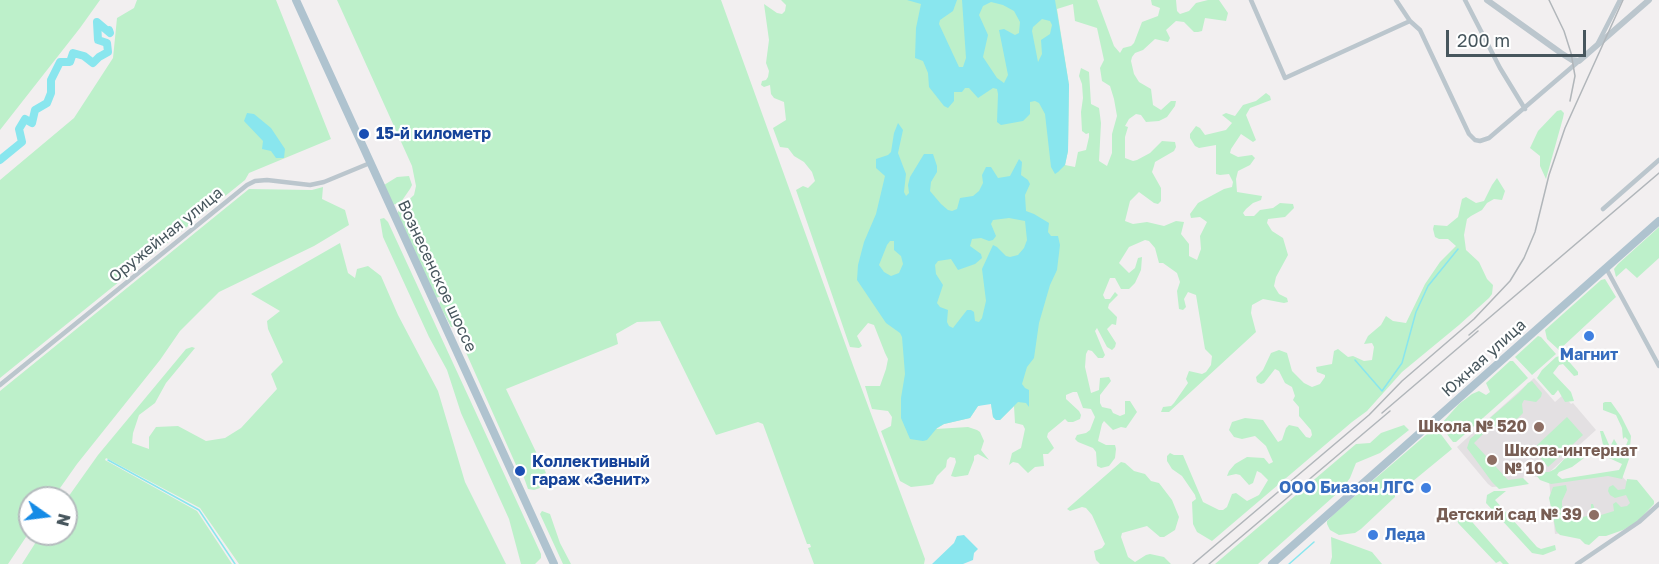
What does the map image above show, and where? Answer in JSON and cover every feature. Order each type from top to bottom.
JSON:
[{"type":"main road","name":"Вознесенское шоссе","points":[[296,0],[554,564]]},
{"type":"main road","name":"Южная улица","points":[[1272,564],[1659,221]]},
{"type":"street","points":[[1251,0],[1285,78],[1410,21]]},
{"type":"street","points":[[1396,0],[1410,21],[1420,30],[1469,134],[1478,141],[1490,138],[1649,0]]},
{"type":"street","points":[[1465,0],[1500,68],[1525,109]]},
{"type":"street","points":[[1487,0],[1561,53],[1578,61]]},
{"type":"street","points":[[1598,45],[1620,0]]},
{"type":"street","points":[[1603,209],[1659,160]]},
{"type":"street","name":"Оружейная улица","points":[[0,385],[247,185],[255,181],[267,180],[310,184],[324,182],[370,163]]},
{"type":"street","points":[[1606,268],[1659,366]]},
{"type":"street","points":[[1577,564],[1639,522],[1659,504]]},
{"type":"shaded area","name":"Школа № 520","points":[[1534,378],[1555,402],[1563,395],[1571,404],[1573,403],[1596,430],[1543,478],[1531,476],[1525,470],[1522,485],[1492,487],[1457,447]]},
{"type":"shaded area","name":"Детский сад № 39","points":[[1618,472],[1647,503],[1625,526],[1555,534],[1549,481]]},
{"type":"green space","points":[[0,0],[100,0],[0,130]]},
{"type":"green space","points":[[137,0],[276,0],[331,139],[249,173],[245,180],[0,378],[0,180],[74,118],[113,58],[117,18],[134,8]]},
{"type":"green space","points":[[337,0],[721,0],[925,559],[924,564],[814,564],[808,548],[811,547],[810,544],[807,544],[763,424],[758,422],[716,435],[660,321],[637,322],[616,334],[618,344],[506,389],[546,473],[537,477],[540,488],[528,489],[524,472],[516,465],[456,330],[457,326],[451,327],[439,304],[446,297],[444,295],[436,298],[397,214],[414,195],[416,186],[412,166]]},
{"type":"green space","points":[[781,0],[1097,0],[1114,46],[1120,53],[1123,48],[1134,43],[1142,22],[1158,16],[1160,8],[1152,5],[1151,0],[1176,0],[1177,11],[1180,14],[1189,11],[1196,3],[1219,0],[1228,13],[1226,21],[1205,18],[1202,31],[1194,32],[1184,22],[1176,21],[1166,30],[1170,38],[1168,42],[1155,39],[1132,57],[1134,74],[1139,82],[1151,89],[1153,105],[1161,110],[1171,101],[1176,101],[1167,117],[1159,121],[1146,122],[1141,115],[1136,114],[1129,119],[1125,126],[1128,127],[1125,137],[1125,158],[1137,160],[1150,153],[1162,141],[1175,142],[1176,147],[1174,151],[1155,162],[1152,172],[1161,188],[1161,201],[1158,204],[1154,203],[1139,192],[1130,201],[1125,221],[1133,224],[1147,222],[1164,226],[1176,221],[1184,222],[1181,234],[1189,244],[1189,256],[1197,260],[1201,249],[1200,236],[1207,222],[1200,217],[1191,218],[1190,214],[1198,203],[1232,187],[1233,182],[1229,174],[1216,174],[1216,145],[1199,148],[1195,146],[1190,134],[1196,126],[1205,135],[1226,130],[1232,123],[1222,115],[1226,113],[1235,116],[1243,105],[1256,101],[1266,93],[1271,100],[1250,108],[1246,115],[1256,140],[1253,142],[1241,134],[1230,153],[1238,157],[1252,155],[1255,158],[1250,165],[1238,171],[1236,179],[1237,192],[1262,196],[1261,200],[1246,209],[1243,213],[1245,216],[1254,216],[1260,210],[1273,208],[1280,203],[1293,204],[1294,208],[1285,217],[1268,219],[1267,223],[1272,231],[1283,238],[1288,255],[1276,277],[1274,286],[1279,294],[1287,298],[1288,302],[1263,299],[1252,305],[1251,313],[1256,332],[1169,412],[1161,412],[1163,407],[1174,403],[1188,383],[1186,379],[1189,371],[1202,374],[1206,372],[1211,365],[1212,356],[1205,349],[1196,295],[1188,292],[1184,299],[1186,307],[1183,310],[1179,309],[1177,291],[1180,282],[1177,273],[1163,263],[1159,263],[1155,248],[1149,241],[1145,240],[1129,247],[1119,263],[1129,273],[1135,268],[1138,258],[1142,257],[1141,270],[1135,283],[1129,289],[1121,289],[1115,278],[1110,278],[1103,295],[1105,299],[1110,299],[1115,292],[1118,295],[1108,308],[1117,317],[1116,325],[1112,324],[1107,329],[1116,343],[1115,347],[1112,350],[1107,347],[1097,328],[1095,331],[1105,355],[1103,358],[1098,358],[1088,350],[1086,354],[1085,367],[1091,393],[1099,390],[1100,378],[1109,377],[1111,381],[1100,395],[1102,407],[1111,409],[1113,413],[1120,416],[1125,414],[1125,401],[1130,401],[1137,412],[1126,428],[1113,430],[1104,421],[1102,424],[1098,441],[1106,445],[1115,445],[1116,449],[1115,458],[1109,466],[1101,468],[1097,466],[1096,452],[1093,448],[1075,439],[1077,435],[1090,430],[1095,417],[1091,409],[1083,408],[1077,392],[1073,392],[1066,395],[1066,399],[1079,411],[1080,419],[1068,422],[1065,419],[1048,433],[1047,437],[1054,448],[1048,454],[1043,454],[1044,466],[1035,467],[1028,473],[1018,463],[1013,462],[1009,465],[1012,453],[1021,448],[1025,429],[1023,425],[1015,423],[1014,406],[1000,420],[996,420],[993,417],[991,404],[986,403],[978,406],[970,418],[944,424],[936,429],[968,427],[977,430],[984,441],[981,450],[989,460],[978,454],[974,456],[968,475],[955,477],[951,476],[956,462],[955,458],[950,457],[946,467],[933,484],[911,487],[900,481],[881,431],[891,426],[892,417],[888,411],[872,409],[865,386],[880,386],[888,359],[874,325],[868,323],[857,336],[862,346],[850,347],[796,190],[803,186],[808,188],[815,181],[812,172],[788,148],[780,147],[773,128],[786,120],[784,102],[774,98],[770,85],[764,87],[761,85],[762,81],[768,77],[769,71],[766,63],[769,40],[764,4],[782,14],[786,5]],"holes":[[[1073,4],[1075,21],[1097,28],[1104,60],[1100,68],[1102,81],[1110,86],[1114,99],[1117,116],[1112,134],[1112,153],[1107,166],[1099,161],[1101,123],[1099,108],[1091,104],[1089,72],[1081,68],[1079,76],[1083,98],[1082,131],[1089,133],[1089,137],[1086,150],[1078,152],[1075,167],[1065,165],[1068,151],[1069,85],[1057,9]]]},
{"type":"green space","points":[[1561,110],[1564,113],[1563,118],[1546,179],[1540,166],[1540,156],[1530,148],[1538,131],[1557,111]]},
{"type":"green space","points":[[409,176],[412,185],[410,189],[401,202],[393,205],[384,185],[397,177]]},
{"type":"green space","points":[[1497,178],[1505,191],[1502,200],[1494,199],[1467,219],[1464,235],[1466,250],[1479,262],[1487,279],[1493,285],[1489,298],[1402,372],[1367,411],[1212,541],[1197,532],[1193,524],[1192,502],[1196,499],[1195,495],[1182,476],[1172,469],[1167,456],[1170,453],[1183,455],[1203,502],[1219,510],[1227,507],[1232,494],[1236,493],[1247,501],[1259,495],[1268,480],[1261,473],[1257,471],[1253,483],[1249,485],[1240,475],[1227,476],[1229,471],[1235,464],[1247,457],[1264,458],[1269,464],[1273,462],[1266,446],[1255,436],[1242,439],[1234,437],[1229,430],[1232,422],[1245,418],[1263,420],[1278,442],[1282,440],[1289,425],[1298,427],[1306,437],[1310,438],[1312,435],[1311,430],[1299,416],[1299,407],[1293,400],[1295,396],[1292,387],[1285,383],[1279,371],[1275,369],[1264,383],[1257,382],[1256,377],[1263,370],[1271,353],[1279,350],[1287,353],[1292,371],[1304,383],[1312,387],[1320,384],[1325,377],[1317,372],[1316,367],[1332,364],[1334,351],[1338,349],[1348,357],[1353,356],[1364,361],[1372,360],[1374,347],[1372,343],[1364,344],[1368,336],[1381,325],[1386,316],[1393,321],[1406,323],[1425,284],[1440,262],[1456,246],[1448,239],[1435,237],[1434,225],[1447,226],[1458,217],[1462,199],[1466,197],[1476,203],[1484,201]]},
{"type":"green space","points":[[323,187],[322,199],[345,210],[349,225],[314,246],[219,292],[180,331],[61,486],[18,486],[18,546],[20,546],[8,564],[0,564],[0,391],[249,189],[312,190]]},
{"type":"green space","points":[[384,218],[388,222],[541,554],[541,558],[535,564],[521,564],[509,519],[461,413],[447,370],[429,337],[383,237],[380,219]]},
{"type":"green space","points":[[1659,227],[1659,258],[1637,278],[1626,268],[1616,277],[1614,269],[1618,264]]},
{"type":"green space","points":[[340,243],[348,273],[355,278],[357,269],[368,266],[381,276],[398,315],[438,391],[465,482],[506,564],[239,564],[200,508],[106,458],[105,460],[197,511],[232,564],[22,564],[33,546],[78,546],[78,486],[76,486],[98,455],[186,349],[195,348],[166,383],[155,403],[139,415],[132,443],[149,449],[149,437],[156,427],[178,426],[206,441],[225,438],[241,428],[277,389],[271,374],[283,362],[268,329],[267,321],[280,311],[251,294]]},
{"type":"green space","points":[[1605,279],[1616,297],[1559,350],[1547,339],[1545,330],[1601,280]]},
{"type":"green space","points":[[1538,336],[1556,354],[1532,375],[1515,357]]},
{"type":"green space","points":[[1560,356],[1565,357],[1578,372],[1578,375],[1574,376],[1563,364],[1559,365],[1553,373],[1571,392],[1574,401],[1565,402],[1558,390],[1552,395],[1537,378],[1542,370]]},
{"type":"green space","points":[[1510,361],[1513,361],[1528,378],[1456,442],[1453,442],[1443,429],[1442,423],[1459,404],[1472,394],[1479,391],[1486,395],[1490,392],[1486,383]]},
{"type":"green space","points":[[1532,381],[1542,393],[1541,397],[1536,402],[1524,400],[1523,413],[1518,418],[1489,429],[1486,423],[1490,418]]},
{"type":"green space","points":[[1605,402],[1611,402],[1631,436],[1629,459],[1622,479],[1608,476],[1551,484],[1540,480],[1537,476],[1539,472],[1549,472],[1555,469],[1568,455],[1583,445],[1588,448],[1588,455],[1572,467],[1559,472],[1557,475],[1562,479],[1619,470],[1622,464],[1605,454],[1600,431],[1603,431],[1610,447],[1614,439],[1623,454],[1628,440],[1625,437],[1623,439],[1622,428],[1616,415],[1603,410]]},
{"type":"green space","points":[[1567,417],[1583,435],[1548,467],[1533,449]]},
{"type":"green space","points":[[1404,425],[1409,430],[1380,453],[1356,463],[1350,478],[1342,489],[1258,564],[1215,564],[1356,444],[1370,443],[1381,433]]},
{"type":"green space","points":[[1434,428],[1452,449],[1407,486],[1400,484],[1397,486],[1395,497],[1355,533],[1339,535],[1330,530],[1327,521],[1334,514]]},
{"type":"green space","points":[[1483,428],[1485,432],[1474,443],[1508,480],[1523,478],[1529,484],[1499,489],[1492,482],[1467,448],[1470,439]]},
{"type":"green space","points":[[1121,462],[1134,471],[1145,474],[1151,481],[1159,483],[1172,500],[1179,517],[1175,530],[1164,537],[1160,537],[1147,526],[1122,533],[1121,537],[1128,557],[1135,562],[1150,554],[1164,557],[1171,564],[1100,564],[1096,560],[1094,551],[1105,544],[1092,515],[1082,507],[1070,511],[1067,509]]},
{"type":"green space","points":[[1627,479],[1637,480],[1654,501],[1654,504],[1636,523],[1606,536],[1599,536],[1589,545],[1580,539],[1560,535],[1556,531],[1549,498],[1553,487],[1566,485],[1567,490],[1562,506],[1571,517],[1579,518],[1591,515],[1591,504],[1596,513],[1601,515],[1614,511],[1613,504],[1616,502],[1621,507],[1627,506],[1630,503],[1626,495],[1615,498],[1608,491],[1613,485],[1618,490],[1625,489]]},
{"type":"green space","points":[[1494,491],[1506,491],[1495,500],[1537,547],[1541,549],[1555,545],[1556,550],[1543,555],[1532,553],[1486,503],[1487,495]]},
{"type":"green space","points":[[542,511],[550,514],[560,543],[571,564],[563,564],[540,514]]},
{"type":"green space","points":[[1462,511],[1509,564],[1503,564],[1500,561],[1496,563],[1458,523],[1457,516]]},
{"type":"green space","points":[[1331,537],[1372,552],[1382,564],[1330,564]]},
{"type":"water","points":[[907,0],[957,0],[953,11],[940,20],[939,24],[959,67],[963,67],[966,58],[962,0],[1055,0],[1069,85],[1068,151],[1065,165],[1058,172],[1055,174],[1051,167],[1045,114],[1039,103],[1030,102],[1030,114],[1023,121],[1001,125],[997,122],[997,89],[993,88],[978,98],[969,88],[965,88],[962,92],[954,92],[954,101],[948,108],[944,106],[929,87],[928,73],[923,61],[915,58],[916,28],[921,4]],"holes":[[[991,2],[1014,11],[1020,22],[1019,33],[1015,35],[1004,29],[999,30],[1008,75],[1004,83],[997,78],[983,57],[988,35],[979,15],[983,6]],[[1042,19],[1050,21],[1052,25],[1050,34],[1041,40],[1042,54],[1038,62],[1032,31]]]},
{"type":"water","points":[[247,113],[254,114],[271,128],[285,149],[284,158],[276,158],[271,151],[262,149],[263,141],[244,121]]},
{"type":"water","points":[[898,123],[903,130],[898,153],[906,174],[904,192],[906,196],[909,193],[910,177],[924,154],[933,154],[937,172],[931,182],[930,191],[941,204],[952,211],[957,209],[960,198],[973,196],[979,191],[986,167],[991,167],[998,178],[1010,176],[1019,159],[1022,162],[1021,175],[1030,184],[1025,195],[1026,211],[1049,223],[1048,232],[1051,236],[1058,236],[1060,245],[1057,270],[1050,285],[1039,323],[1034,358],[1027,367],[1022,384],[1029,390],[1029,407],[1026,403],[1018,402],[1000,420],[996,420],[993,417],[991,404],[978,406],[970,418],[944,424],[923,441],[910,439],[901,418],[901,398],[905,374],[902,337],[886,323],[857,280],[864,242],[876,214],[885,176],[876,168],[876,159],[891,152]],"holes":[[[1009,218],[1025,221],[1027,240],[1024,248],[1018,255],[1010,257],[993,245],[982,269],[986,301],[982,318],[979,322],[975,321],[974,312],[967,310],[953,328],[949,326],[948,310],[937,303],[943,285],[936,274],[935,265],[938,261],[951,259],[958,270],[975,264],[982,258],[981,254],[970,246],[972,239],[993,240],[996,236],[991,224],[993,220]],[[890,241],[894,241],[894,250],[901,256],[903,264],[899,273],[891,276],[879,265],[887,245]]]},
{"type":"water","points":[[964,535],[978,549],[974,553],[973,560],[963,564],[932,564],[954,543],[957,536]]},
{"type":"waterway","points":[[0,160],[22,142],[19,129],[25,119],[32,123],[35,110],[47,103],[51,93],[51,80],[60,62],[70,62],[73,53],[84,56],[93,63],[108,52],[107,43],[98,40],[97,22],[110,33],[109,30]]},
{"type":"waterway","points":[[1355,360],[1382,391],[1402,363],[1416,312],[1428,286],[1458,249]]},
{"type":"waterway","points":[[108,460],[199,510],[235,564]]},
{"type":"waterway","points":[[1289,564],[1314,542]]},
{"type":"railway","points":[[1549,0],[1564,31],[1571,53],[1575,76],[1570,101]]},
{"type":"railway","points":[[1193,564],[1369,415],[1402,381],[1474,319],[1510,281],[1524,258],[1535,232],[1549,175],[1565,128],[1623,0]]},
{"type":"railway","points":[[1469,335],[1659,173]]},
{"type":"railway","points":[[1382,413],[1478,331]]},
{"type":"railway","points":[[1209,564],[1390,411]]},
{"type":"place","name":"15-й километр","points":[[364,134]]},
{"type":"place","name":"Магнит","points":[[1589,336]]},
{"type":"place","name":"Школа № 520","points":[[1539,427]]},
{"type":"place","name":"Школа-интернат № 10","points":[[1492,460]]},
{"type":"place","name":"Коллективный гараж «Зенит»","points":[[520,471]]},
{"type":"place","name":"ООО Биазон ЛГС","points":[[1426,488]]},
{"type":"place","name":"Детский сад № 39","points":[[1594,515]]},
{"type":"place","name":"Леда","points":[[1373,535]]}]
